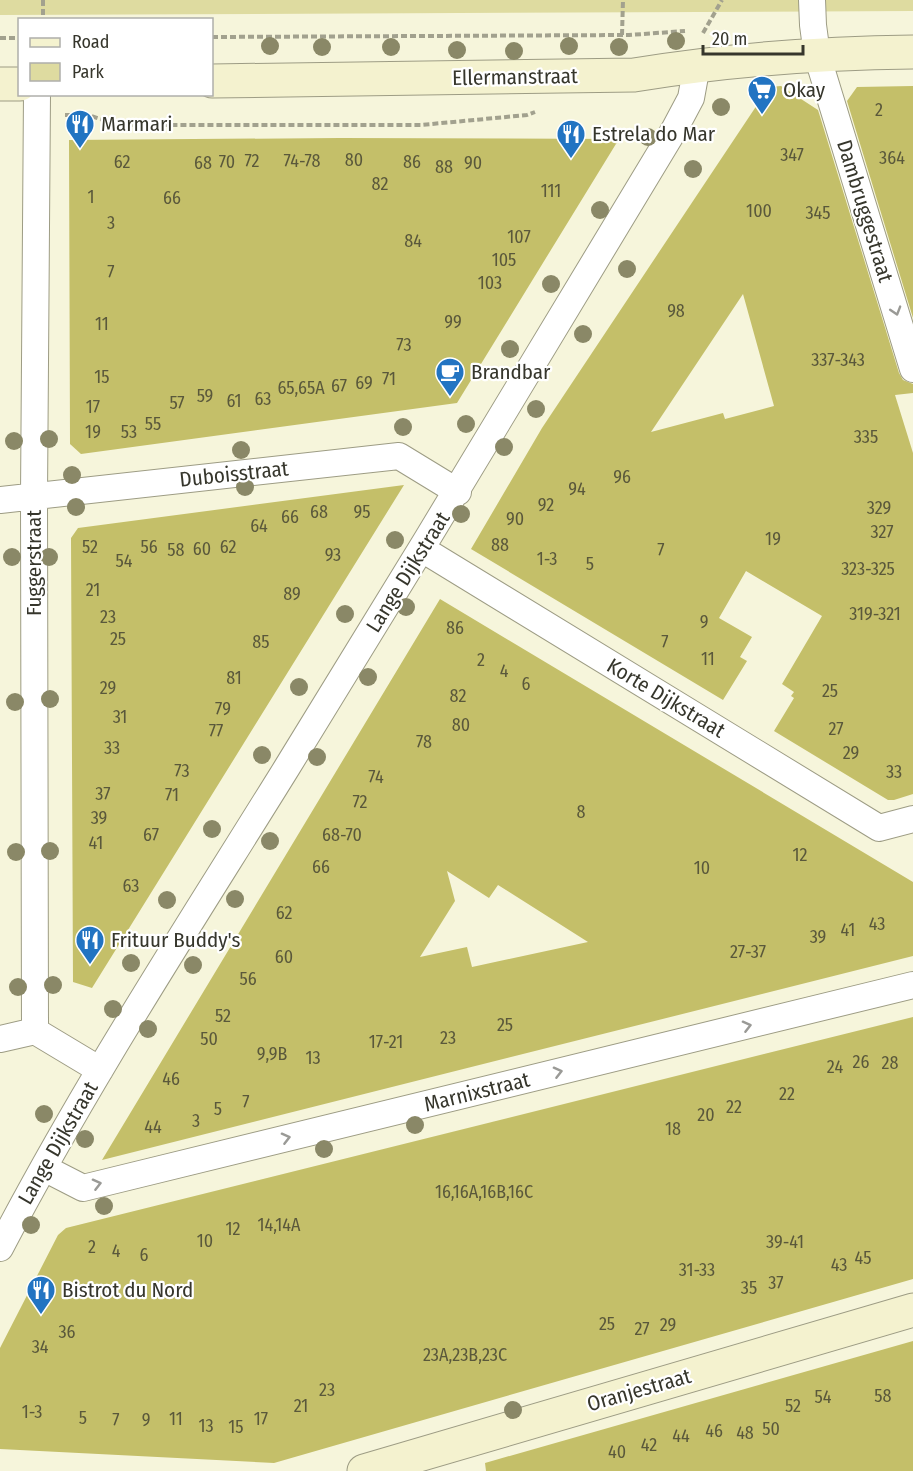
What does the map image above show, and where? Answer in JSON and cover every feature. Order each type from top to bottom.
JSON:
[{"type":"street","name":"Dambruggestraat","points":[[812,0],[817,55],[913,369]]},
{"type":"street","name":"Ellermanstraat","points":[[213,81],[634,75],[697,65],[817,55],[913,52]]},
{"type":"street","name":"Lange Dijkstraat","points":[[0,1248],[100,1070],[458,492],[674,130],[691,98],[697,65]]},
{"type":"street","points":[[0,84],[18,84]]},
{"type":"street","name":"Fuggerstraat","points":[[35,1031],[34,496],[37,96]]},
{"type":"street","name":"Duboisstraat","points":[[0,500],[399,456],[458,492]]},
{"type":"street","name":"Korte Dijkstraat","points":[[422,549],[879,828],[913,819]]},
{"type":"street","name":"Marnixstraat","points":[[44,1168],[83,1188],[913,985]]},
{"type":"street","name":"Lange Dijkstraat","points":[[35,1031],[100,1070]]},
{"type":"street","points":[[0,1039],[35,1031]]},
{"type":"street","name":"Oranjestraat","points":[[364,1471],[913,1310]]},
{"type":"path","points":[[43,0],[43,18]]},
{"type":"path","points":[[622,35],[623,0]]},
{"type":"path","points":[[213,37],[622,35],[704,30],[722,0]]},
{"type":"path","points":[[0,38],[18,38]]},
{"type":"green space","points":[[0,0],[913,0],[913,11],[0,15]]},
{"type":"building","points":[[781,86],[818,110],[899,373],[903,380],[913,384],[913,393],[895,395],[913,453],[913,794],[894,800],[888,800],[774,731],[794,698],[791,696],[794,692],[782,684],[822,616],[746,571],[719,618],[752,637],[740,657],[747,661],[723,700],[471,549],[542,428],[769,87]],"holes":[[[743,294],[774,406],[725,419],[723,413],[651,432]]]},
{"type":"building","points":[[913,86],[913,318],[847,101],[857,87]]},
{"type":"building","points":[[619,139],[457,403],[81,454],[70,444],[69,140]]},
{"type":"building","points":[[404,485],[92,988],[73,982],[71,538],[78,528]]},
{"type":"building","points":[[440,599],[913,882],[913,956],[102,1160]],"holes":[[[447,871],[489,898],[498,885],[588,942],[472,967],[467,947],[420,957],[455,901]]]},
{"type":"building","points":[[913,1017],[913,1279],[274,1463],[0,1449],[0,1348],[58,1235],[66,1228]]},
{"type":"building","points":[[913,1341],[913,1471],[486,1471],[485,1463]]},
{"type":"place","name":"Okay","points":[[762,116]]},
{"type":"place","name":"Marmari","points":[[80,150]]},
{"type":"place","name":"Estrela do Mar","points":[[571,160]]},
{"type":"place","name":"Brandbar","points":[[450,398]]},
{"type":"place","name":"Frituur Buddy's","points":[[90,966]]},
{"type":"place","name":"Bistrot du Nord","points":[[41,1316]]}]
